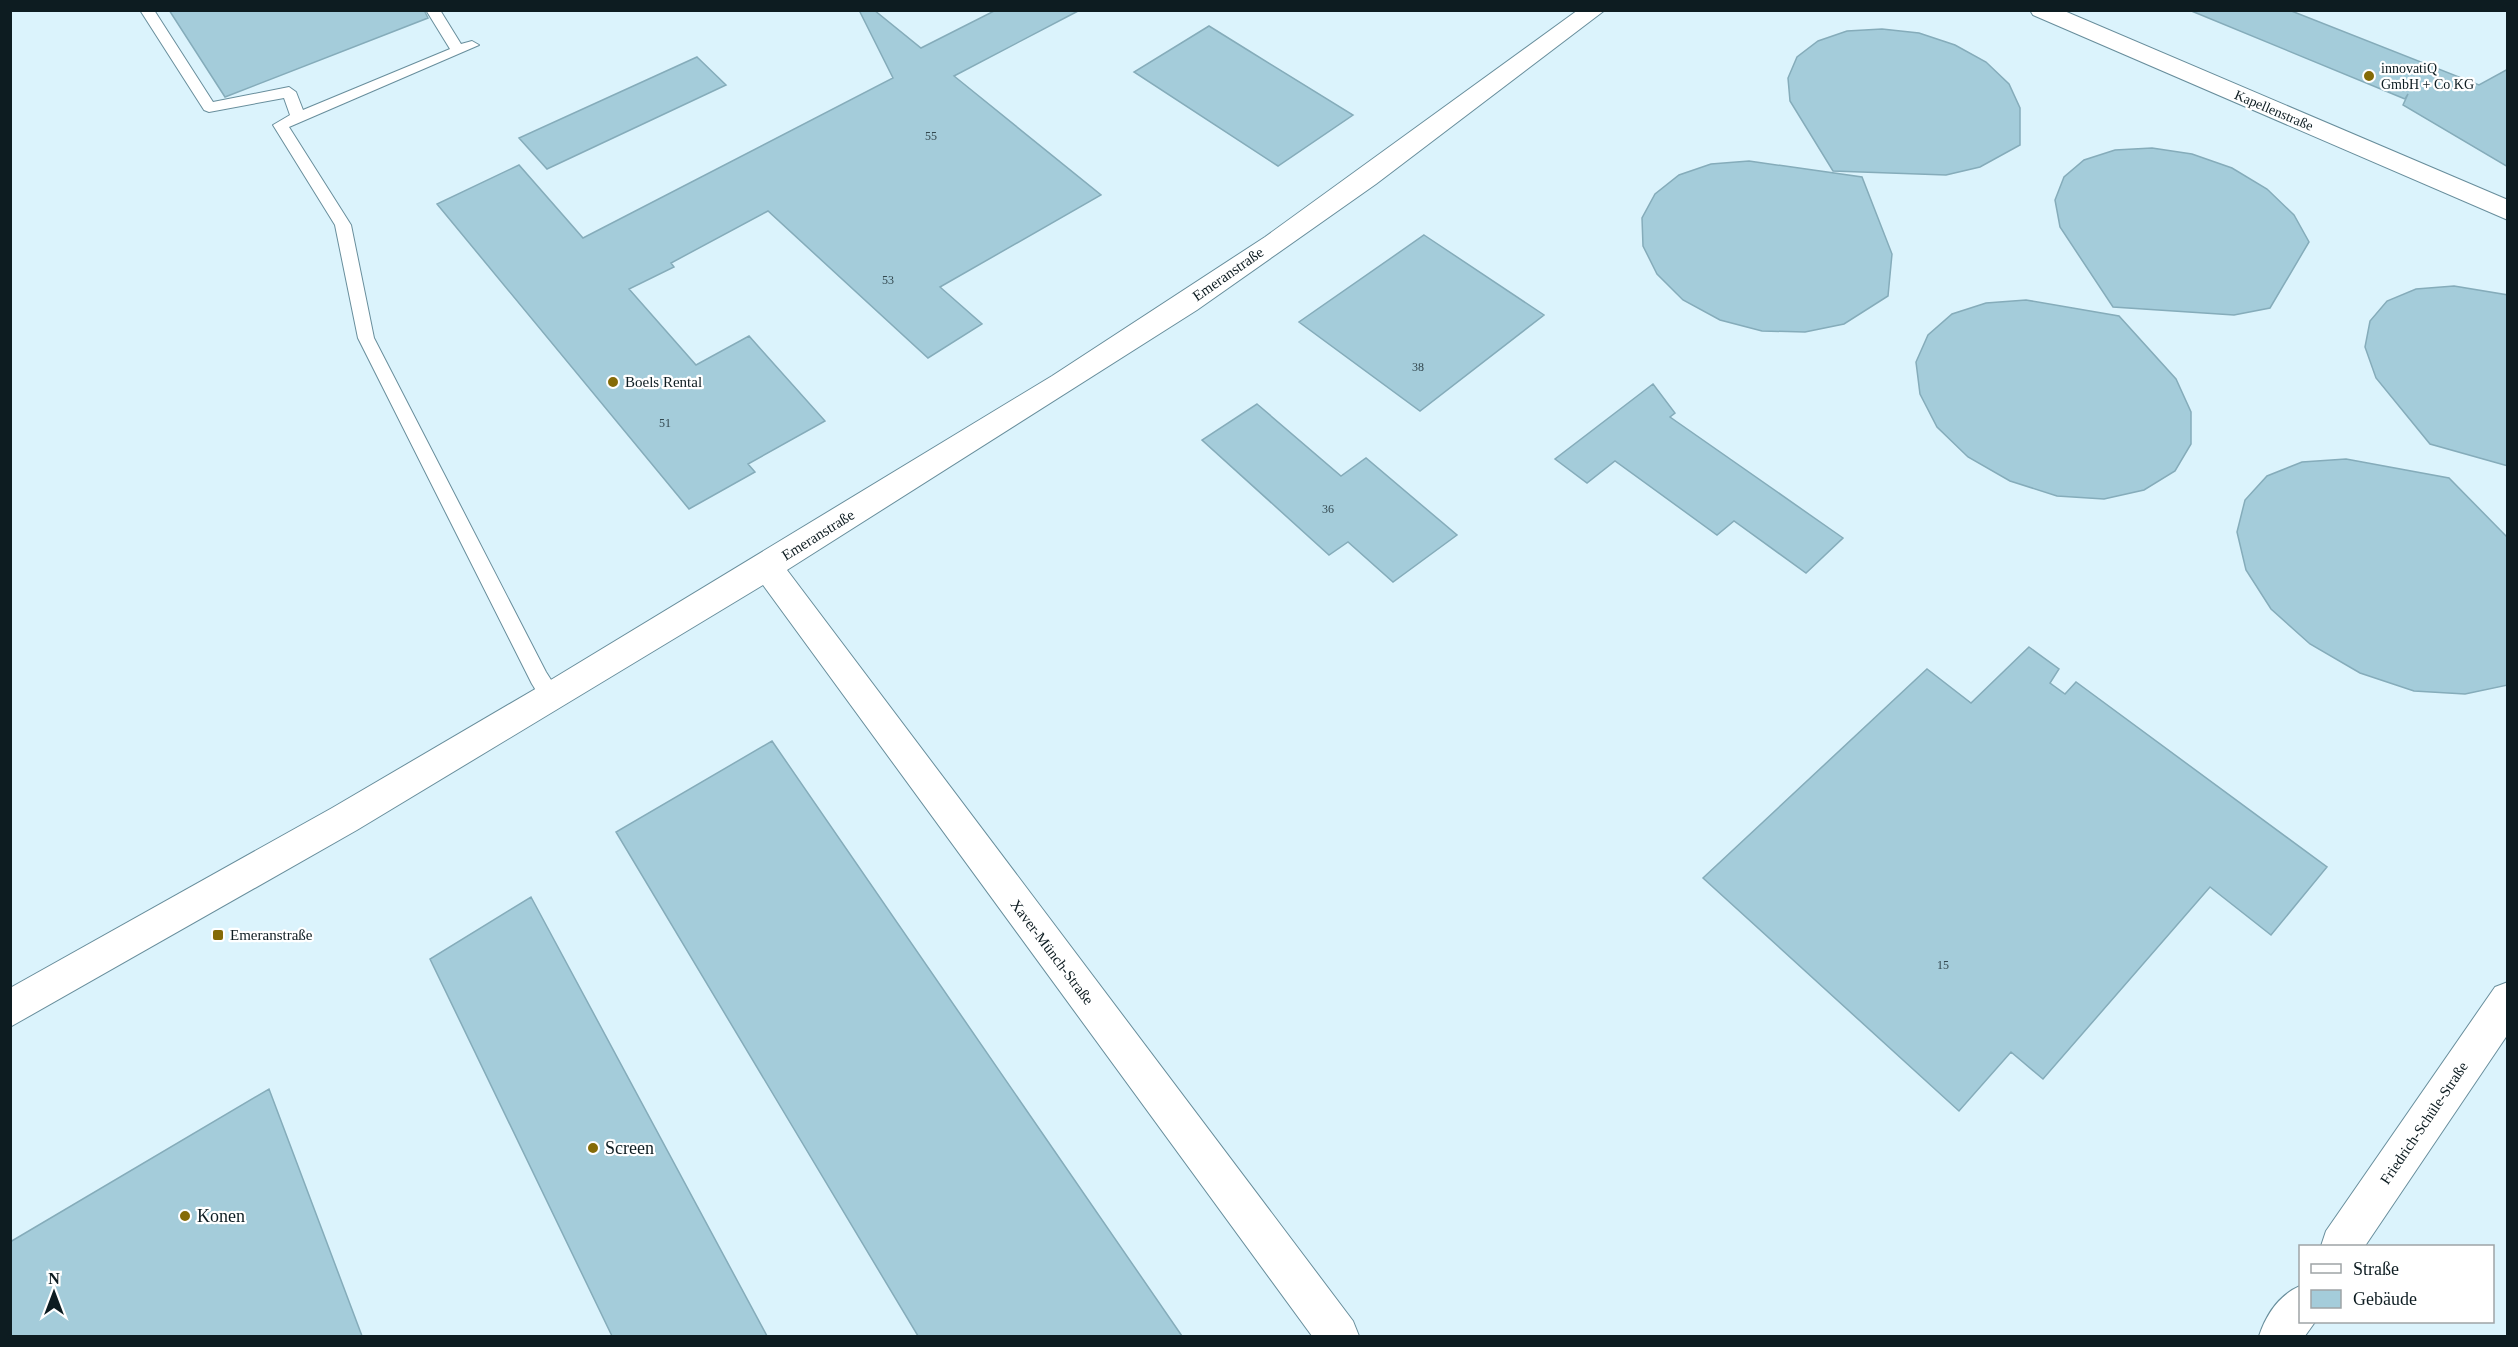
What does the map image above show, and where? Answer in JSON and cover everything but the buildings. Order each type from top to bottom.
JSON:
[{"type":"street","name":"Emeranstraße","points":[[10,1010],[246,878],[552,697],[767,567],[1222,280],[1594,10]]},
{"type":"street","name":"Kapellenstraße","points":[[2040,10],[2508,211]]},
{"type":"street","name":"Xaver-Münch-Straße","points":[[767,567],[1338,1336]]},
{"type":"street","name":"Friedrich-Schüle-Straße","points":[[2342,1245],[2508,1000]]},
{"type":"street","points":[[2280,1336],[2299,1310]]},
{"type":"lane","points":[[147,10],[209,107],[289,92],[298,117]]},
{"type":"lane","points":[[433,10],[465,48],[280,125],[343,225],[366,338],[539,678],[552,697]]},
{"type":"place","name":"innovatiQ GmbH + Co KG","points":[[2369,76]]},
{"type":"place","name":"Boels Rental","points":[[613,382]]},
{"type":"place","name":"Emeranstraße","points":[[218,935]]},
{"type":"place","name":"Screen","points":[[593,1148]]},
{"type":"place","name":"Konen","points":[[185,1216]]}]
